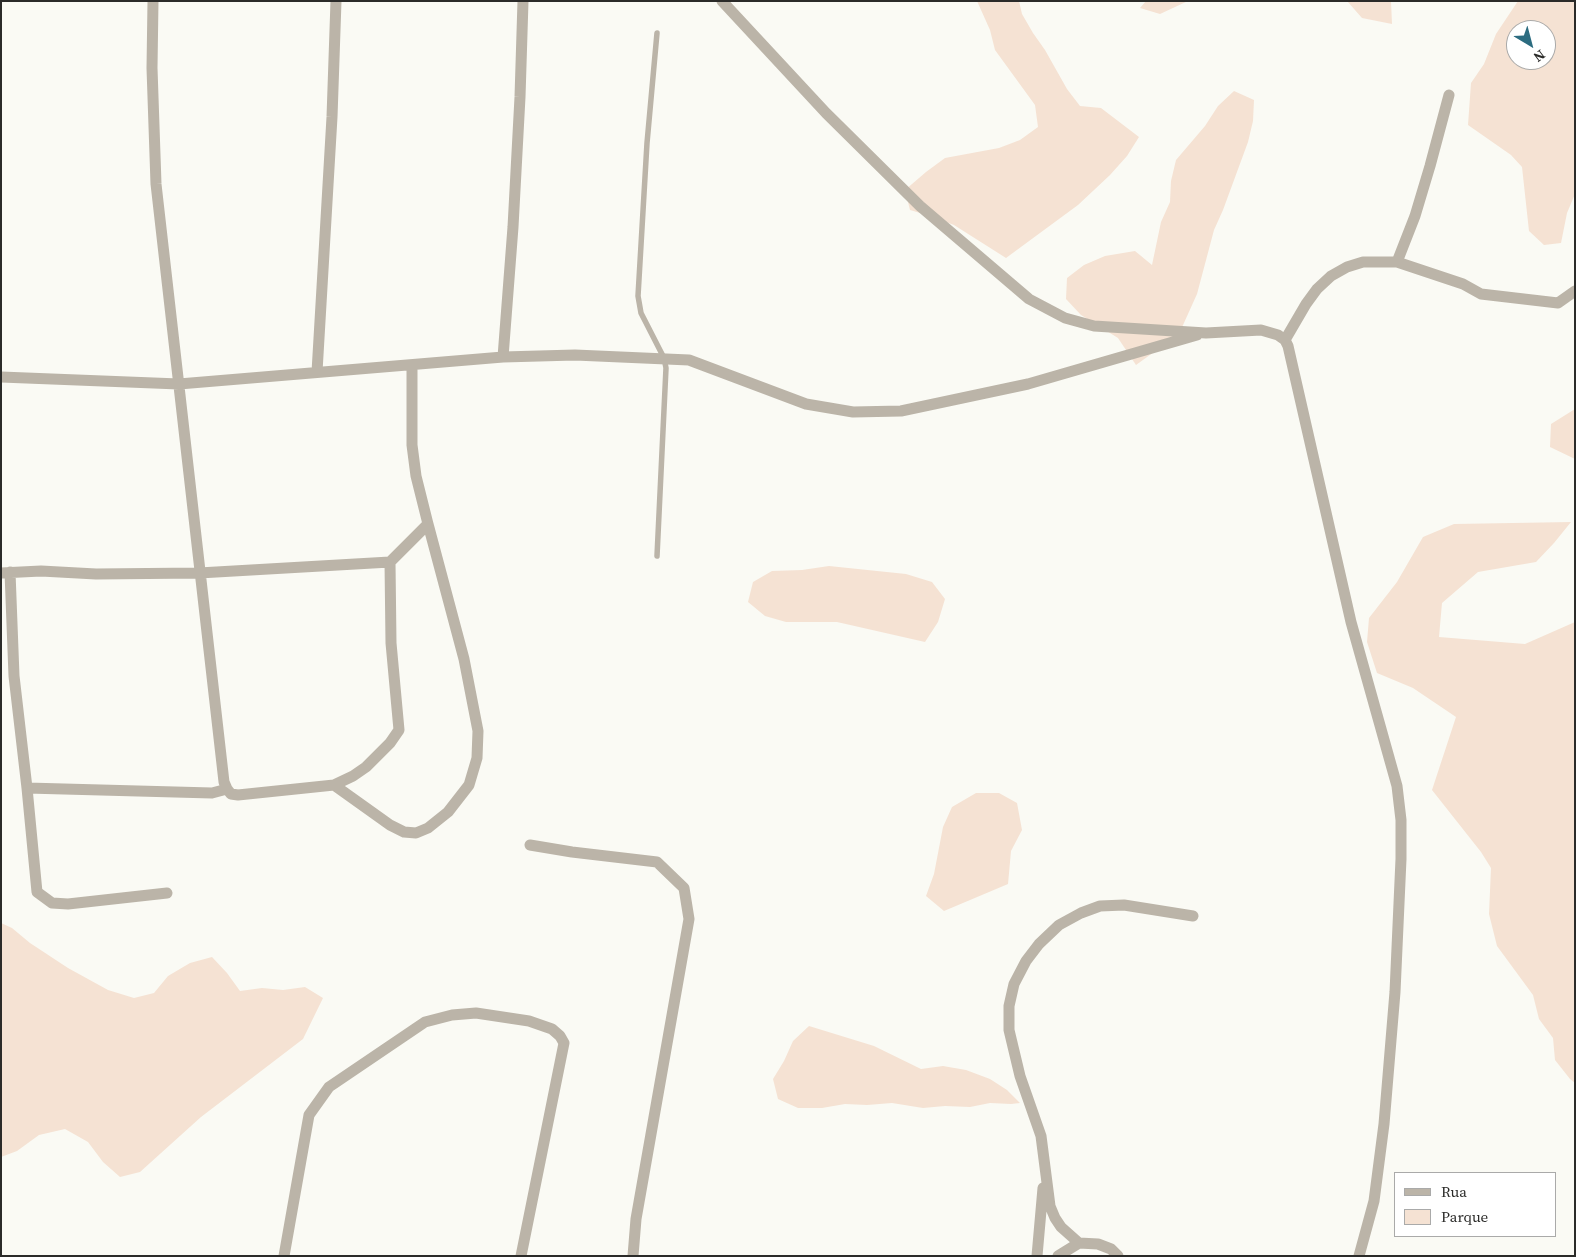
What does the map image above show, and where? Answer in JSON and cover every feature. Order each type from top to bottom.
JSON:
[{"type":"street","points":[[154,1],[152,68],[156,184],[224,782],[231,794],[238,795],[334,785],[366,767],[390,743],[399,730],[391,643],[390,562]]},
{"type":"street","points":[[317,372],[332,117],[336,1]]},
{"type":"street","points":[[503,357],[514,207],[523,1]]},
{"type":"street","points":[[722,1],[826,113],[920,206],[1029,299],[1065,318],[1094,326],[1206,333],[1261,330],[1278,335],[1285,340],[1291,354],[1325,512],[1352,622],[1396,786],[1401,820],[1402,859],[1395,992],[1384,1124],[1374,1201],[1359,1256]]},
{"type":"street","points":[[1397,262],[1422,191],[1449,95]]},
{"type":"street","points":[[1285,340],[1317,289],[1331,276],[1347,267],[1363,262],[1397,262],[1463,284],[1481,294],[1558,303],[1575,291]]},
{"type":"street","points":[[1,377],[180,384],[503,357],[575,355],[664,358],[689,360],[806,404],[853,412],[901,411],[1028,384],[1206,333]]},
{"type":"street","points":[[334,785],[390,825],[404,832],[416,833],[428,828],[448,812],[469,785],[477,758],[478,731],[464,660],[416,476],[412,445],[412,365]]},
{"type":"street","points":[[167,893],[68,904],[52,903],[37,892],[14,676],[6,572],[40,571],[96,574],[199,573],[390,562],[428,524]]},
{"type":"street","points":[[27,788],[212,793],[227,789]]},
{"type":"street","points":[[530,845],[657,862],[684,888],[689,919],[636,1218],[633,1256]]},
{"type":"street","points":[[1078,1243],[1054,1218],[1050,1206],[1041,1136],[1020,1076],[1009,1030],[1008,1006],[1014,984],[1026,961],[1039,944],[1059,925],[1081,913],[1100,906],[1124,905],[1193,916]]},
{"type":"street","points":[[284,1256],[309,1115],[329,1087],[425,1022],[476,1013],[529,1021],[552,1029],[560,1036],[564,1044],[521,1256]]},
{"type":"street","points":[[1037,1256],[1045,1172]]},
{"type":"street","points":[[1058,1256],[1078,1243],[1098,1244],[1111,1248],[1118,1256]]},
{"type":"lane","points":[[657,33],[647,143],[638,296],[641,313],[664,358],[666,368],[657,556]]},
{"type":"green space","points":[[977,1],[1019,1],[1022,14],[1033,33],[1067,89],[1080,106],[1101,108],[1139,137],[1127,156],[1110,175],[1078,205],[1006,258],[954,225],[910,210],[905,190],[945,158],[999,148],[1020,140],[1038,127],[1035,105],[995,50],[990,30]]},
{"type":"green space","points":[[1146,1],[1188,1],[1160,14],[1140,8]]},
{"type":"green space","points":[[1347,1],[1391,1],[1392,24],[1362,18]]},
{"type":"green space","points":[[1518,1],[1575,1],[1575,194],[1567,213],[1561,243],[1544,245],[1529,231],[1522,167],[1511,155],[1468,125],[1471,83],[1484,64],[1496,34]]},
{"type":"green space","points":[[1234,91],[1254,100],[1253,121],[1248,142],[1214,230],[1197,294],[1179,334],[1136,365],[1118,338],[1081,315],[1066,299],[1067,278],[1084,265],[1105,256],[1135,251],[1152,265],[1161,222],[1170,202],[1171,181],[1176,160],[1205,126],[1218,106]]},
{"type":"green space","points":[[1575,409],[1575,459],[1550,447],[1551,424]]},
{"type":"green space","points":[[1571,522],[1536,562],[1478,572],[1442,603],[1439,637],[1525,644],[1575,622],[1575,1083],[1555,1060],[1553,1038],[1539,1019],[1533,995],[1497,946],[1489,914],[1491,868],[1481,852],[1432,790],[1456,717],[1413,688],[1377,673],[1367,642],[1369,618],[1397,582],[1423,537],[1454,524]]},
{"type":"green space","points":[[829,566],[906,574],[932,582],[945,599],[938,622],[925,642],[837,622],[786,622],[765,616],[748,602],[753,582],[772,571],[802,570]]},
{"type":"green space","points":[[976,793],[999,793],[1017,803],[1022,830],[1011,851],[1008,884],[944,911],[926,896],[934,874],[943,827],[952,807]]},
{"type":"green space","points":[[1,923],[12,928],[30,943],[68,968],[108,990],[134,998],[154,993],[168,976],[190,963],[212,957],[240,991],[262,988],[283,990],[305,987],[323,998],[303,1039],[201,1117],[140,1172],[120,1177],[103,1162],[88,1142],[65,1129],[39,1135],[17,1151],[1,1157]]},
{"type":"green space","points":[[809,1026],[874,1046],[921,1069],[943,1066],[966,1070],[990,1079],[1007,1090],[1020,1103],[990,1103],[970,1107],[945,1106],[923,1108],[892,1103],[845,1104],[822,1108],[798,1108],[778,1099],[773,1079],[793,1041]]}]
